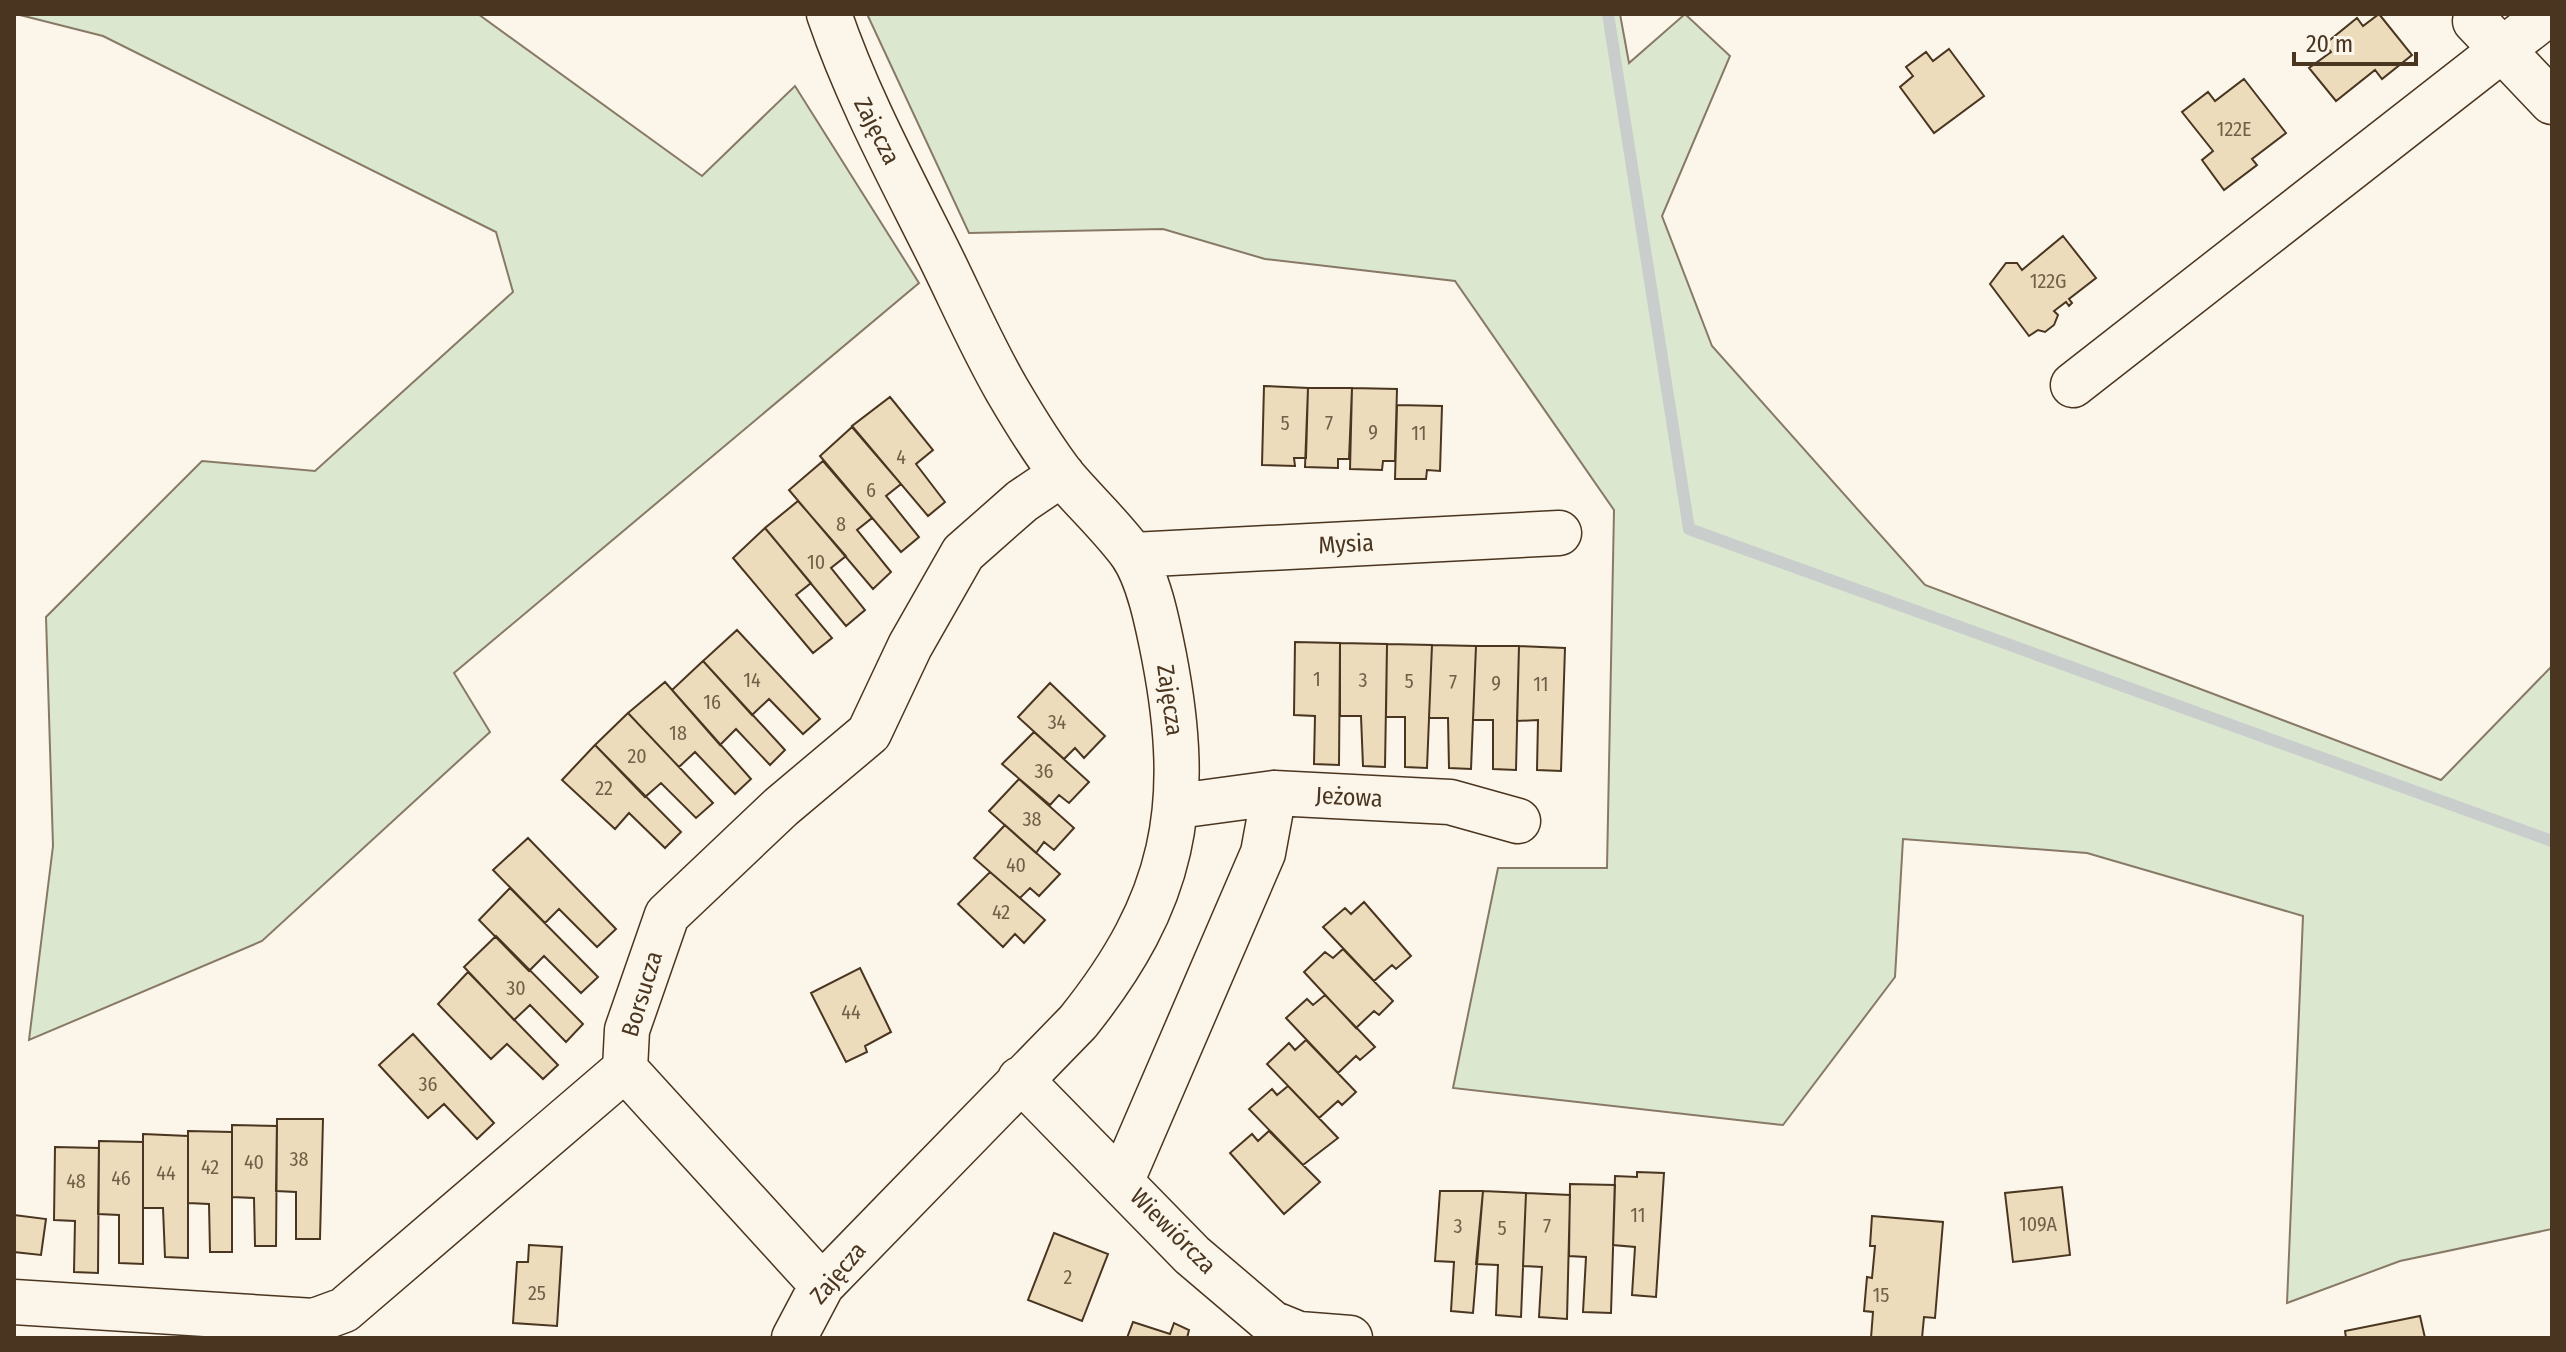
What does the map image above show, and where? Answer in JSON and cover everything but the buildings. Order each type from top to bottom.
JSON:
[{"type":"street","name":"Zajęcza","points":[[794,1338],[822,1285],[1078,1022],[1101,993],[1140,930],[1172,847],[1179,782],[1170,686],[1156,617],[1133,555],[1062,474],[1007,389],[851,79],[829,14]]},
{"type":"street","points":[[2073,385],[2488,36],[2548,14]]},
{"type":"street","points":[[2488,36],[2552,102]]},
{"type":"street","name":"Borsucza","points":[[14,1302],[314,1321],[332,1317],[344,1310],[625,1069],[627,1030],[667,915],[781,807],[869,733],[910,646],[963,553],[1022,501],[1062,474]]},
{"type":"street","name":"Mysia","points":[[1133,555],[1559,533]]},
{"type":"street","points":[[1122,1180],[1263,853],[1274,793]]},
{"type":"street","name":"Jeżowa","points":[[1178,806],[1274,793],[1450,802],[1518,821]]},
{"type":"street","points":[[625,1069],[822,1285]]},
{"type":"street","name":"Wiewiórcza","points":[[1020,1079],[1192,1255],[1272,1323],[1299,1334],[1350,1338]]},
{"type":"green space","points":[[16,14],[478,14],[702,176],[795,86],[919,283],[454,673],[490,732],[262,941],[29,1040],[53,846],[46,617],[202,461],[315,471],[513,292],[496,232],[103,36]]},
{"type":"green space","points":[[867,14],[1620,14],[1629,63],[1685,14],[1730,56],[1662,216],[1712,346],[1925,585],[2441,780],[2552,666],[2552,1229],[2400,1261],[2287,1303],[2303,916],[2087,853],[1903,839],[1895,977],[1783,1125],[1453,1088],[1498,868],[1607,868],[1614,510],[1455,281],[1265,259],[1163,229],[969,233]]},
{"type":"waterway","points":[[1608,14],[1689,529],[2552,841]]}]
